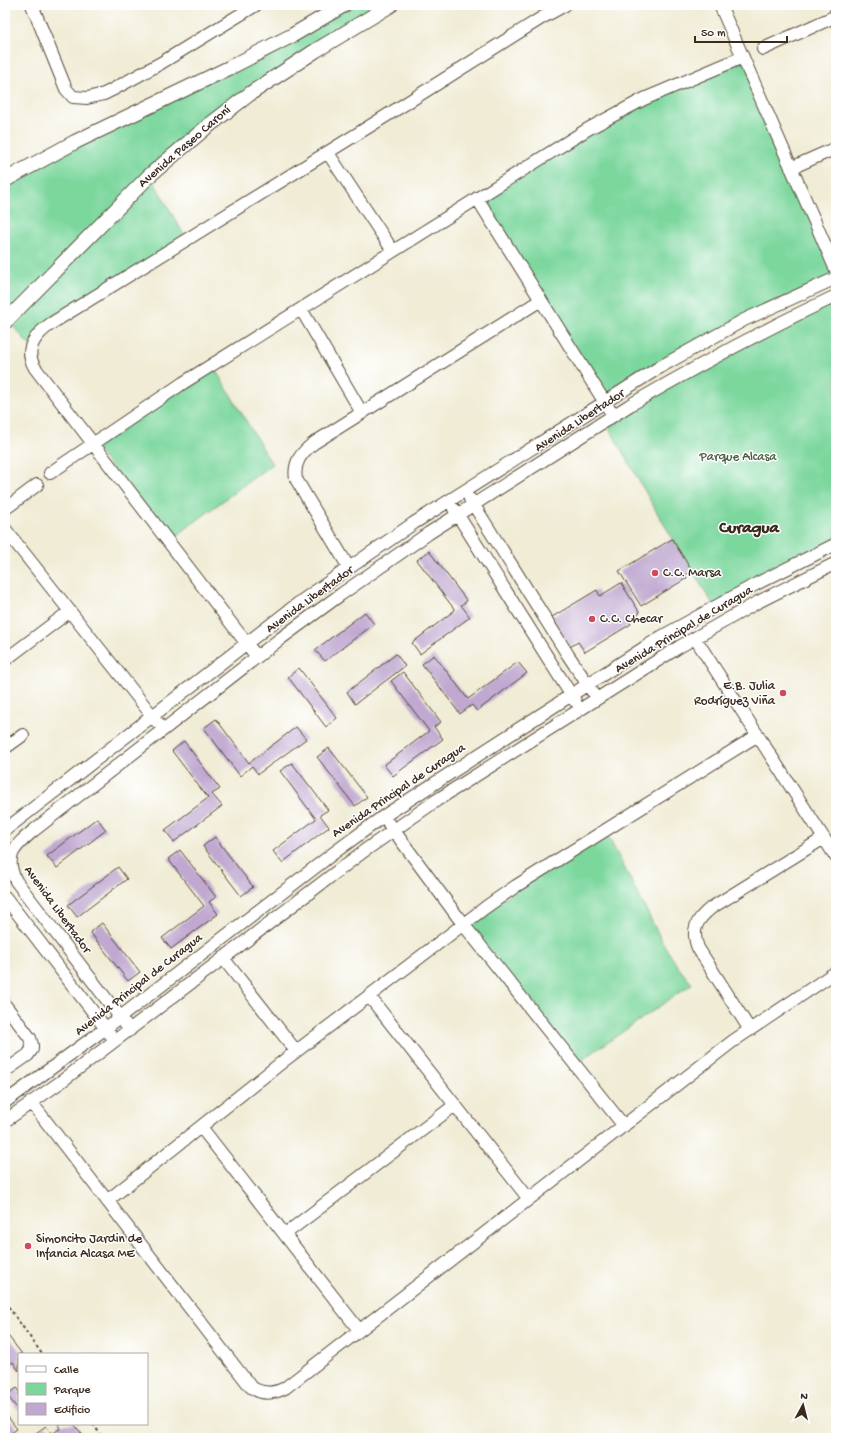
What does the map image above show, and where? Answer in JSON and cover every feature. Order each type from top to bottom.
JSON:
[{"type":"street","points":[[32,5],[66,89],[73,97],[87,98],[104,94],[112,90],[161,63],[256,5]]},
{"type":"street","points":[[5,180],[75,142],[229,68],[293,35],[344,5]]},
{"type":"street","name":"Avenida Paseo Caroní","points":[[5,322],[150,175],[208,126],[235,104],[257,89],[321,47],[391,5]]},
{"type":"street","points":[[257,657],[32,363],[30,353],[35,338],[52,323],[328,153],[543,17],[565,5]]},
{"type":"street","points":[[720,5],[836,270]]},
{"type":"street","points":[[763,49],[836,16]]},
{"type":"street","points":[[50,473],[92,443],[183,383],[477,198],[611,116],[743,57]]},
{"type":"street","points":[[791,168],[836,148]]},
{"type":"street","points":[[328,153],[393,251]]},
{"type":"street","points":[[477,198],[614,416]]},
{"type":"street","name":"Avenida Libertador","points":[[5,830],[246,644],[349,568],[449,501],[660,367],[725,330],[836,278]]},
{"type":"street","name":"Avenida Libertador","points":[[130,1030],[12,874],[10,859],[15,847],[33,831],[257,657],[373,571],[474,504],[660,388],[739,344],[836,296]]},
{"type":"street","points":[[349,568],[296,479],[296,470],[299,458],[307,448],[541,300]]},
{"type":"street","points":[[301,309],[362,413]]},
{"type":"street","points":[[5,509],[37,484]]},
{"type":"street","points":[[465,491],[568,655],[597,698]]},
{"type":"street","points":[[449,501],[580,709]]},
{"type":"street","points":[[5,529],[163,730]]},
{"type":"street","name":"Avenida Principal de Curagua","points":[[5,1102],[121,1017],[322,861],[384,816],[661,638],[718,604],[836,544]]},
{"type":"street","name":"Avenida Principal de Curagua","points":[[5,1121],[116,1041],[393,830],[460,785],[695,638],[758,602],[836,563]]},
{"type":"street","points":[[5,660],[70,611]]},
{"type":"street","points":[[695,638],[836,857]]},
{"type":"street","points":[[5,748],[23,735]]},
{"type":"street","points":[[107,1201],[296,1051],[463,924],[516,886],[758,735]]},
{"type":"street","points":[[384,816],[463,924],[624,1126]]},
{"type":"street","points":[[750,1030],[698,948],[694,936],[697,924],[700,918],[711,908],[824,838]]},
{"type":"street","points":[[5,897],[116,1041]]},
{"type":"street","points":[[223,958],[296,1051]]},
{"type":"street","points":[[31,1102],[250,1386],[258,1391],[268,1393],[285,1388],[750,1030],[836,972]]},
{"type":"street","points":[[369,996],[529,1199]]},
{"type":"street","points":[[5,1005],[30,1038],[32,1046],[32,1050],[28,1055],[5,1071]]},
{"type":"street","points":[[285,1234],[455,1105]]},
{"type":"street","points":[[201,1127],[359,1330]]},
{"type":"path","points":[[5,1302],[41,1353]]},
{"type":"path","points":[[94,1425],[103,1438]]},
{"type":"green space","points":[[344,5],[391,5],[315,51],[150,175],[187,240],[52,323],[31,347],[8,320],[5,322],[5,180]]},
{"type":"green space","points":[[743,57],[836,278],[768,309],[604,402],[477,198],[588,129]]},
{"type":"green space","name":"Parque Alcasa","points":[[836,296],[836,544],[714,606],[659,516],[605,421]]},
{"type":"green space","points":[[212,364],[272,464],[168,542],[92,443]]},
{"type":"green space","points":[[606,832],[664,945],[678,967],[692,984],[576,1064],[463,924]]},
{"type":"building","name":"C.C. Marsa","points":[[672,539],[692,571],[685,575],[687,578],[641,606],[619,571]]},
{"type":"building","points":[[429,551],[467,601],[461,605],[470,617],[420,654],[412,643],[455,610],[417,560]]},
{"type":"building","name":"C.C. Checar","points":[[621,583],[640,613],[628,620],[631,624],[585,652],[578,642],[570,647],[552,617],[597,590],[600,596]]},
{"type":"building","points":[[365,612],[374,624],[325,661],[315,650]]},
{"type":"building","points":[[396,654],[405,666],[355,704],[347,692]]},
{"type":"building","points":[[434,655],[468,699],[518,662],[527,673],[477,711],[472,705],[460,714],[422,664]]},
{"type":"building","points":[[299,668],[337,718],[326,727],[288,677]]},
{"type":"building","points":[[403,672],[441,722],[434,727],[443,739],[393,776],[384,765],[429,731],[391,681]]},
{"type":"building","points":[[216,719],[249,763],[296,727],[306,739],[258,774],[252,766],[240,776],[204,728]]},
{"type":"building","points":[[184,741],[220,789],[212,794],[222,806],[174,842],[165,830],[208,798],[172,751]]},
{"type":"building","points":[[329,748],[367,797],[355,806],[317,757]]},
{"type":"building","points":[[292,763],[328,810],[320,815],[329,827],[282,863],[273,851],[316,819],[280,771]]},
{"type":"building","points":[[97,818],[106,830],[57,868],[47,856]]},
{"type":"building","points":[[215,837],[253,887],[241,896],[203,846]]},
{"type":"building","points":[[180,850],[216,897],[209,902],[218,914],[171,949],[162,938],[204,906],[168,859]]},
{"type":"building","points":[[118,867],[127,879],[77,917],[68,905]]},
{"type":"building","points":[[102,923],[140,972],[128,981],[90,932]]},
{"type":"building","points":[[9,1337],[21,1353],[18,1353],[18,1370],[13,1362],[5,1368],[5,1340]]},
{"type":"building","points":[[17,1388],[18,1389],[18,1410],[7,1395]]},
{"type":"building","points":[[5,1413],[17,1429],[7,1436],[5,1434]]},
{"type":"building","points":[[59,1425],[75,1425],[85,1438],[39,1438],[36,1433],[46,1426],[52,1434],[61,1428]]},
{"type":"place","name":"C.C. Marsa","points":[[655,573]]},
{"type":"place","name":"C.C. Checar","points":[[592,619]]},
{"type":"place","name":"E.B. Julia Rodríguez Viña","points":[[783,693]]},
{"type":"place","name":"Simoncito Jardin de Infancia Alcasa ME","points":[[28,1246]]},
{"type":"district","name":"Curagua","points":[[749,529]]}]
